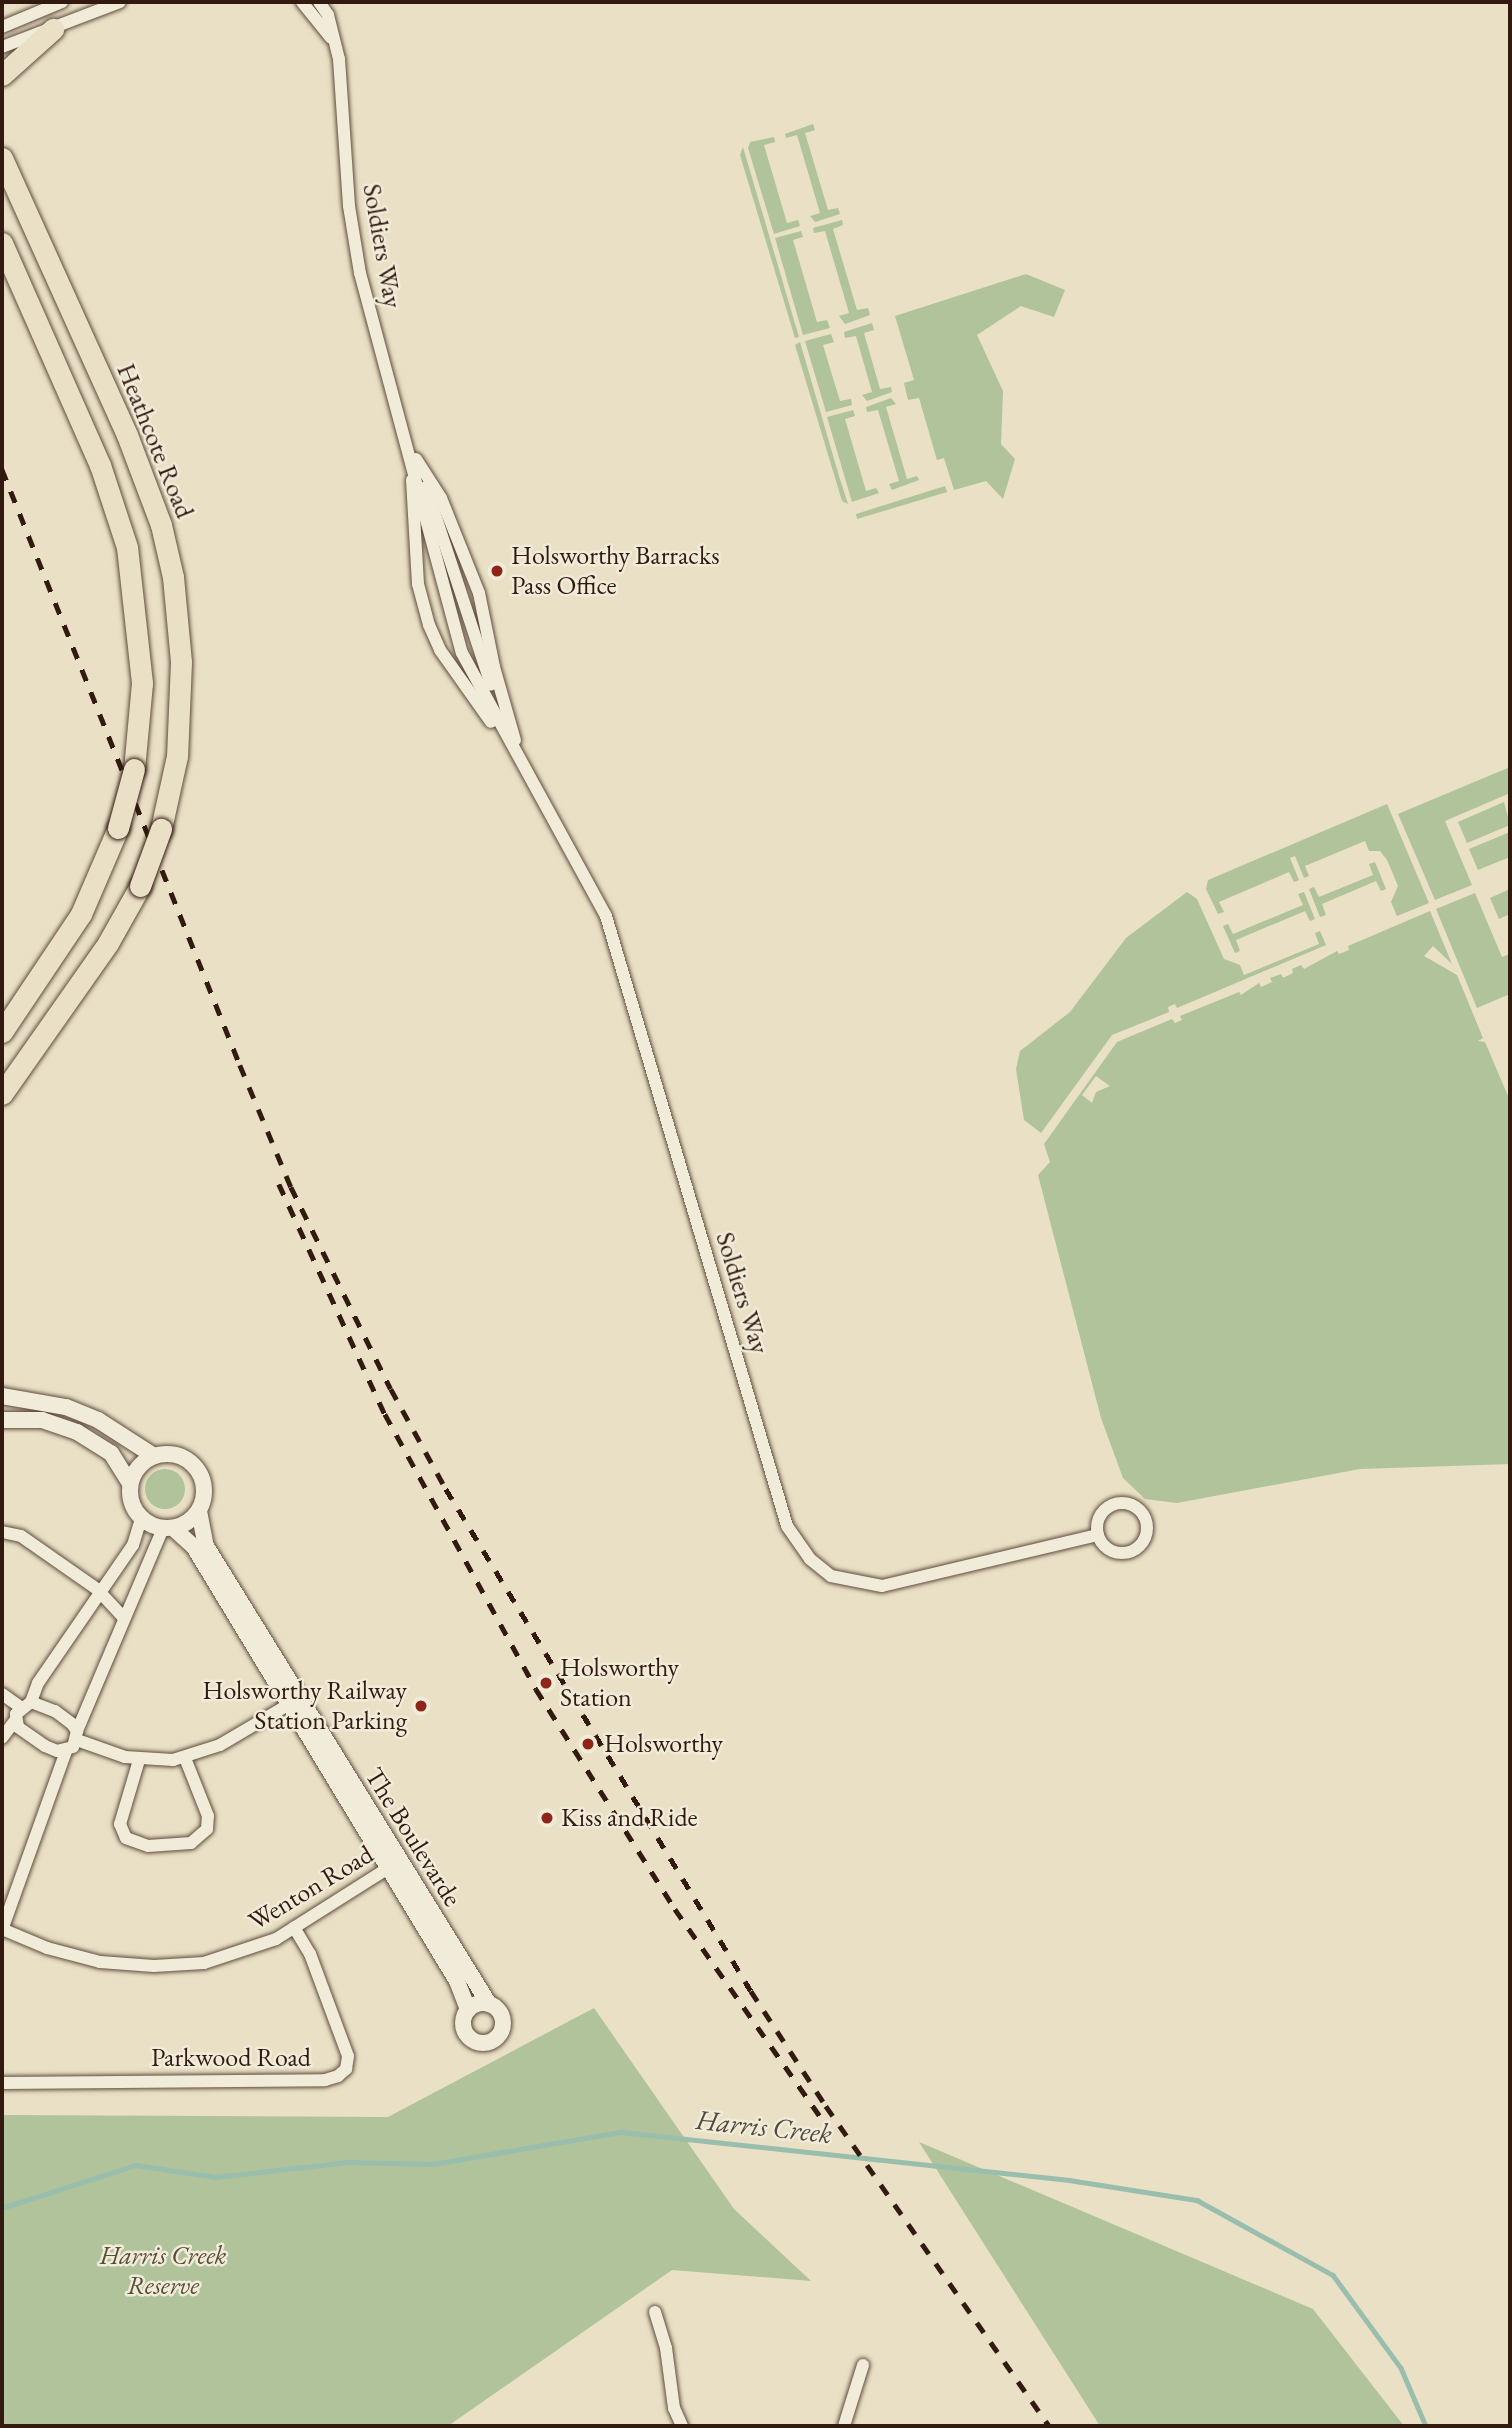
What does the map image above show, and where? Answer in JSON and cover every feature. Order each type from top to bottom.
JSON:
[{"type":"main road","points":[[2,75],[53,29]]},
{"type":"main road","name":"Heathcote Road","points":[[2,158],[127,435],[162,524],[173,577],[181,662],[177,756],[161,829],[140,886],[108,943],[2,1094]]},
{"type":"main road","points":[[2,243],[95,454],[127,547],[142,683],[134,769],[118,828],[81,914],[2,1032]]},
{"type":"street","points":[[2,27],[62,2]]},
{"type":"street","points":[[2,47],[120,2]]},
{"type":"street","points":[[302,2],[336,47]]},
{"type":"street","name":"Soldiers Way","points":[[319,2],[336,47],[349,206],[360,274],[410,449],[439,574],[462,653],[606,916],[782,1510],[799,1547],[839,1579],[883,1586],[1098,1535]]},
{"type":"street","name":"Soldiers Way","points":[[410,449],[418,584],[429,625],[446,660],[522,760]]},
{"type":"street","name":"Soldiers Way","points":[[410,449],[441,498],[479,593],[494,667],[522,760]]},
{"type":"street","points":[[2,1396],[66,1407],[97,1420],[154,1456]]},
{"type":"street","points":[[2,1420],[42,1420],[76,1432],[111,1453],[130,1483]]},
{"type":"street","points":[[2,1929],[66,1751],[77,1736],[123,1617],[168,1528],[199,1511],[204,1492],[195,1466],[172,1454],[154,1456],[138,1466],[130,1483],[130,1498],[141,1518],[168,1528]]},
{"type":"street","points":[[1116,1503],[1136,1507],[1147,1523],[1141,1545],[1128,1553],[1109,1550],[1098,1535],[1100,1515],[1116,1503]]},
{"type":"street","name":"The Boulevarde","points":[[199,1511],[206,1546],[394,1865],[457,1981],[468,2010]]},
{"type":"street","points":[[2,1738],[135,1543],[141,1518]]},
{"type":"street","name":"The Boulevarde","points":[[168,1528],[194,1547],[288,1705],[489,2004]]},
{"type":"street","points":[[2,1532],[21,1536],[101,1592],[123,1617]]},
{"type":"street","points":[[2,1694],[25,1704],[55,1711],[77,1736],[139,1760],[185,1758],[220,1745],[288,1705]]},
{"type":"street","points":[[15,1721],[33,1739],[66,1751]]},
{"type":"street","points":[[139,1760],[120,1824],[126,1838],[148,1846],[191,1843],[207,1829],[208,1816],[185,1758]]},
{"type":"street","name":"Wenton Road","points":[[2,1929],[84,1959],[154,1966],[234,1956],[294,1927],[394,1865]]},
{"type":"street","name":"Parkwood Road","points":[[2,2083],[325,2080],[338,2076],[346,2069],[348,2056],[310,1954],[294,1927]]},
{"type":"street","points":[[489,2004],[499,2011],[503,2023],[497,2037],[486,2043],[467,2034],[463,2024],[468,2010],[489,2004]]},
{"type":"street","points":[[655,2312],[666,2348],[674,2408],[682,2426]]},
{"type":"street","points":[[844,2426],[863,2365]]},
{"type":"green space","points":[[813,124],[815,130],[805,133],[828,210],[838,208],[840,214],[815,222],[810,216],[820,213],[797,135],[786,138],[785,134]]},
{"type":"green space","points":[[774,137],[775,142],[764,145],[787,223],[798,220],[800,226],[774,234],[748,148],[750,142]]},
{"type":"green space","points":[[743,147],[799,337],[795,338],[740,155]]},
{"type":"green space","points":[[842,220],[843,225],[833,229],[857,310],[868,308],[870,315],[845,324],[839,316],[849,313],[825,231],[814,233],[813,228]]},
{"type":"green space","points":[[801,231],[803,237],[793,240],[817,322],[827,320],[830,328],[803,335],[775,238]]},
{"type":"green space","points":[[1026,274],[1065,290],[1054,317],[1021,306],[977,335],[1003,391],[1001,444],[1015,459],[1003,499],[986,481],[954,490],[944,458],[937,460],[919,398],[908,400],[904,383],[914,380],[895,316]]},
{"type":"green space","points":[[872,323],[874,330],[864,333],[880,389],[891,387],[892,392],[867,401],[862,395],[872,392],[856,336],[845,338],[844,332]]},
{"type":"green space","points":[[831,334],[834,342],[823,345],[840,401],[851,399],[852,405],[826,412],[805,341]]},
{"type":"green space","points":[[800,342],[848,504],[842,501],[795,345]]},
{"type":"green space","points":[[891,398],[896,404],[886,407],[907,479],[917,476],[919,480],[892,490],[889,484],[899,481],[878,410],[867,412],[866,407]]},
{"type":"green space","points":[[853,410],[855,416],[845,419],[866,491],[876,488],[879,493],[852,502],[827,417]]},
{"type":"green space","points":[[945,486],[947,492],[857,519],[856,514]]},
{"type":"green space","points":[[1510,767],[1510,793],[1445,821],[1472,885],[1435,900],[1398,814]]},
{"type":"green space","points":[[1504,802],[1510,825],[1467,843],[1458,822]]},
{"type":"green space","points":[[1387,804],[1429,903],[1397,916],[1391,902],[1398,886],[1387,860],[1380,851],[1369,851],[1365,841],[1305,866],[1309,876],[1304,878],[1295,856],[1290,858],[1299,880],[1294,882],[1289,872],[1219,902],[1224,912],[1218,914],[1206,889],[1208,880]]},
{"type":"green space","points":[[1510,832],[1510,857],[1478,870],[1469,849]]},
{"type":"green space","points":[[1375,862],[1386,889],[1381,891],[1376,881],[1322,904],[1326,915],[1320,917],[1309,889],[1314,887],[1319,897],[1373,875],[1369,864]]},
{"type":"green space","points":[[1510,889],[1510,914],[1499,919],[1490,898]]},
{"type":"green space","points":[[1187,892],[1197,899],[1224,959],[1240,965],[1244,975],[1319,944],[1315,933],[1320,931],[1326,945],[1177,1008],[1175,1004],[1168,1007],[1169,1012],[1112,1035],[1041,1133],[1024,1120],[1016,1069],[1020,1051],[1070,1012],[1126,938]]},
{"type":"green space","points":[[1304,892],[1315,919],[1310,921],[1305,911],[1236,940],[1240,951],[1235,953],[1223,926],[1228,924],[1233,934],[1303,905],[1298,894]]},
{"type":"green space","points":[[1475,893],[1502,957],[1510,954],[1510,994],[1477,1008],[1436,909]]},
{"type":"green space","points":[[1430,911],[1452,964],[1433,946],[1424,956],[1457,975],[1483,1038],[1478,1041],[1485,1042],[1508,1096],[1510,1464],[1360,1469],[1177,1503],[1145,1499],[1123,1478],[1101,1418],[1038,1175],[1050,1162],[1044,1144],[1117,1042],[1172,1019],[1175,1023],[1182,1020],[1180,1016],[1239,992],[1241,995],[1259,983],[1261,987],[1272,982],[1270,978],[1281,974],[1283,978],[1293,973],[1292,969],[1301,965],[1304,969],[1337,951],[1339,954],[1349,950],[1348,946]],"holes":[[[1096,1076],[1110,1086],[1096,1092],[1092,1103],[1082,1095]]]},
{"type":"green space","points":[[165,1469],[179,1475],[185,1489],[179,1503],[165,1509],[151,1503],[145,1489],[151,1475]]},
{"type":"green space","name":"Harris Creek Reserve","points":[[594,2008],[734,2209],[811,2281],[672,2270],[448,2426],[2,2426],[2,2115],[388,2117]]},
{"type":"green space","points":[[919,2142],[1313,2309],[1404,2426],[1100,2426]]},
{"type":"waterway","name":"Harris Creek","points":[[2,2208],[136,2165],[215,2177],[348,2162],[433,2164],[621,2132],[1069,2180],[1197,2200],[1333,2275],[1401,2368],[1426,2426]]},
{"type":"railway","points":[[2,469],[291,1187],[391,1389],[446,1489],[751,1991],[826,2106],[1049,2426]]},
{"type":"railway","points":[[279,1184],[385,1414],[536,1689],[675,1909],[825,2123]]},
{"type":"place","name":"Holsworthy Barracks Pass Office","points":[[497,571]]},
{"type":"place","name":"Holsworthy Station","points":[[546,1683]]},
{"type":"place","name":"Holsworthy Railway Station Parking","points":[[421,1706]]},
{"type":"place","name":"Holsworthy","points":[[588,1744]]},
{"type":"place","name":"Kiss and Ride","points":[[547,1818]]}]
